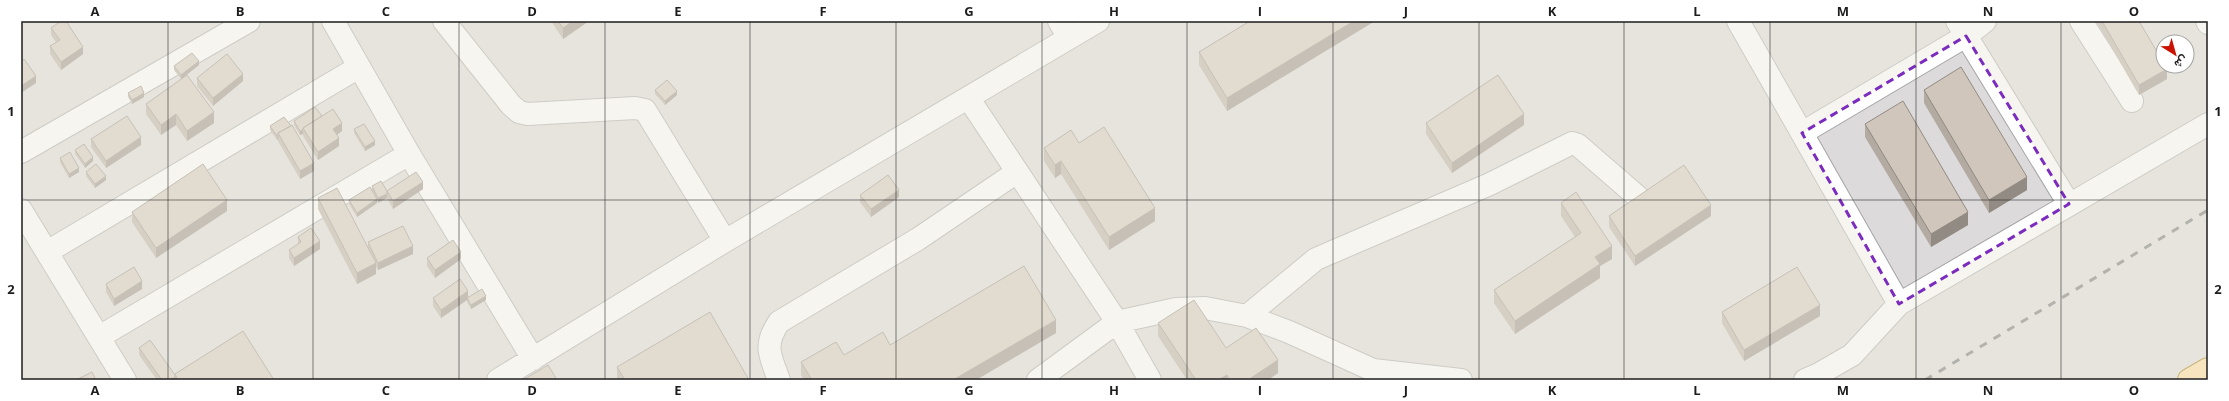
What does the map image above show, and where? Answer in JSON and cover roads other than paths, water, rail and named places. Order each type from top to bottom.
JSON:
[{"type":"main road","points":[[2189,380],[2208,369]]},
{"type":"street","points":[[21,152],[249,21]]},
{"type":"street","points":[[333,21],[409,154],[536,357],[551,374]]},
{"type":"street","points":[[444,21],[511,105],[519,112],[542,113],[635,108],[645,110],[725,241]]},
{"type":"street","points":[[498,380],[725,241],[969,99],[1064,29],[1098,21]]},
{"type":"street","points":[[1738,21],[1899,304]]},
{"type":"street","points":[[1802,133],[1961,28],[1985,21]]},
{"type":"street","points":[[2081,21],[2132,101]]},
{"type":"street","points":[[1961,28],[2069,204]]},
{"type":"street","points":[[47,252],[360,67]]},
{"type":"street","points":[[969,99],[1117,322],[1150,380]]},
{"type":"street","points":[[1805,380],[1819,374],[1852,355],[1899,304],[2208,124]]},
{"type":"street","points":[[1247,316],[1316,259],[1490,184],[1572,143],[1578,144],[1638,198]]},
{"type":"street","points":[[99,337],[409,154]]},
{"type":"street","points":[[779,380],[769,351],[770,335],[779,322],[918,239],[1017,172]]},
{"type":"street","points":[[21,210],[125,380]]},
{"type":"street","points":[[1038,380],[1117,322],[1176,309],[1205,308],[1247,316],[1289,332],[1375,375],[1461,380]]},
{"type":"railway","points":[[1925,380],[2208,210]]}]
